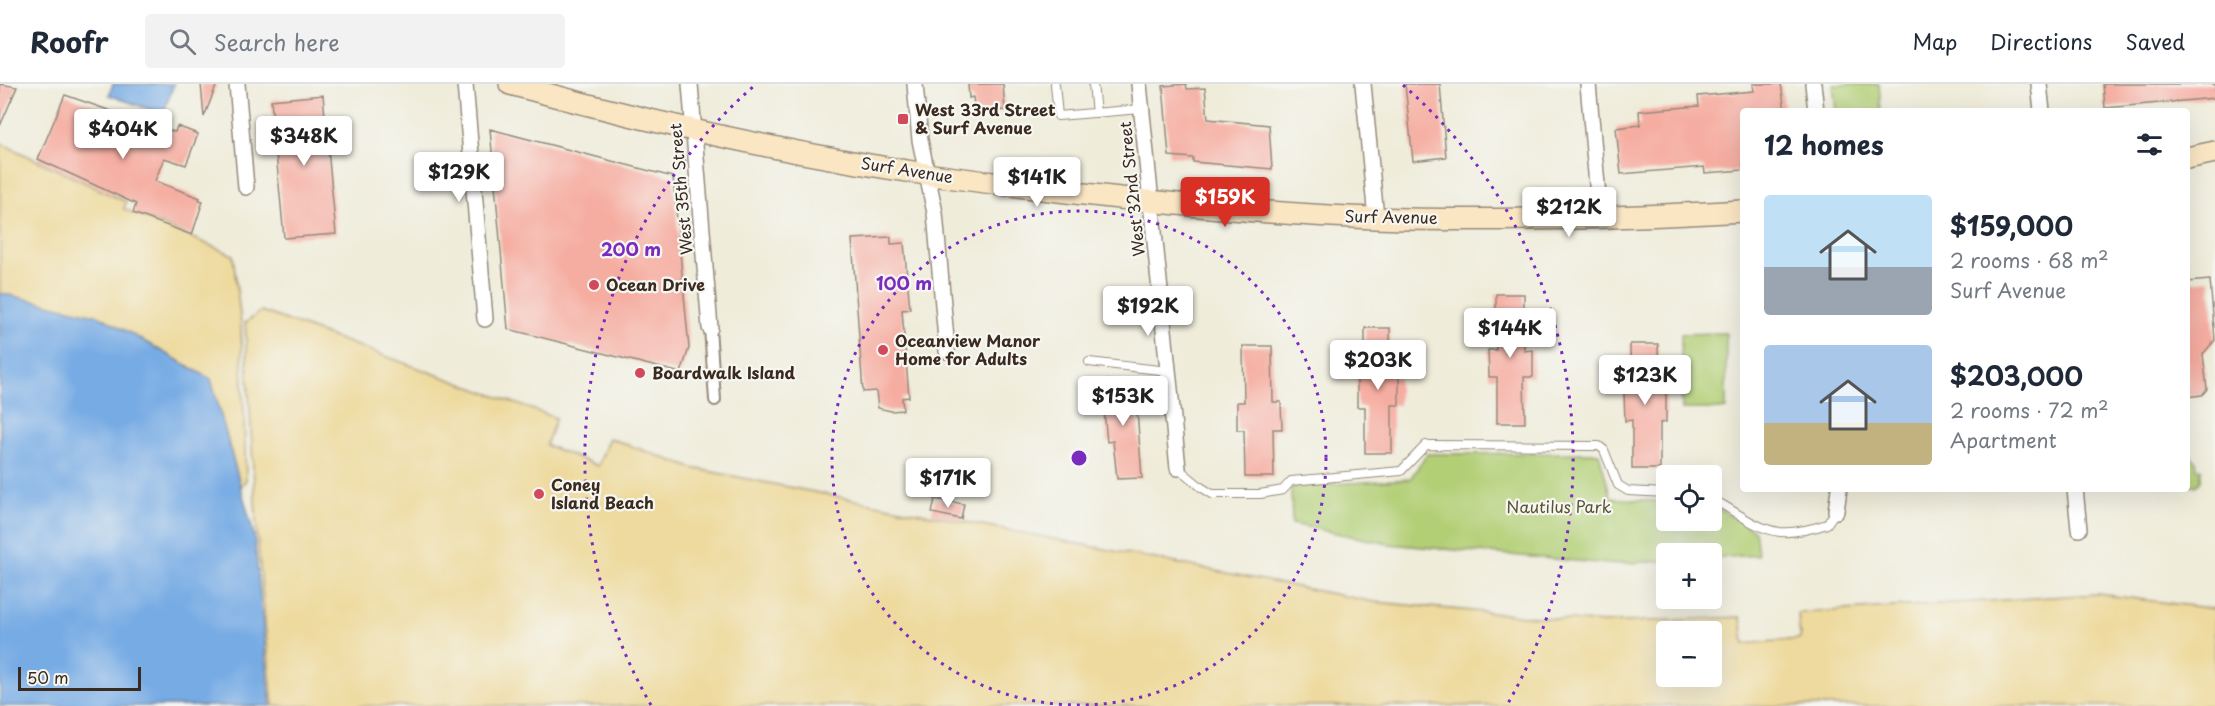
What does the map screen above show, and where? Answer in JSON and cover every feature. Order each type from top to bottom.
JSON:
[{"type":"main road","name":"Surf Avenue","points":[[510,84],[694,130],[815,155],[926,174],[1153,202],[1376,218],[1600,218],[1740,211]]},
{"type":"main road","points":[[2190,157],[2215,152]]},
{"type":"street","points":[[237,84],[246,188]]},
{"type":"street","points":[[465,84],[485,319]]},
{"type":"street","name":"West 35th Street","points":[[690,84],[715,400]]},
{"type":"street","points":[[915,84],[920,140],[935,213],[947,351]]},
{"type":"street","name":"West 32nd Street","points":[[1139,84],[1146,168],[1153,202],[1178,468]]},
{"type":"street","points":[[1363,84],[1376,218]]},
{"type":"street","points":[[1587,84],[1600,218]]},
{"type":"street","points":[[1813,84],[1816,108]]},
{"type":"street","points":[[2039,84],[2042,108]]},
{"type":"street","points":[[1836,511],[1839,492]]},
{"type":"street","points":[[2075,492],[2079,529]]},
{"type":"lane","points":[[1055,84],[1058,116],[1141,110]]},
{"type":"lane","points":[[1093,84],[1096,113]]},
{"type":"lane","points":[[1089,362],[1168,371]]},
{"type":"lane","points":[[1178,468],[1212,494],[1260,494],[1283,490],[1291,480],[1401,471],[1426,445],[1599,446],[1604,450],[1618,485],[1628,491],[1656,492]]},
{"type":"lane","points":[[1722,505],[1759,525],[1780,532],[1806,530],[1827,525],[1836,511]]},
{"type":"green space","points":[[1833,84],[1879,84],[1881,108],[1836,108]]},
{"type":"green space","points":[[1726,333],[1726,409],[1682,409],[1681,334]]},
{"type":"green space","name":"Nautilus Park","points":[[1599,453],[1611,498],[1656,501],[1656,531],[1722,531],[1722,511],[1755,531],[1758,555],[1722,557],[1722,543],[1656,543],[1656,562],[1609,564],[1389,544],[1292,524],[1291,487],[1410,479],[1427,454]]},
{"type":"green space","points":[[2190,456],[2196,461],[2197,469],[2201,469],[2201,481],[2196,486],[2190,485]]},
{"type":"sand","points":[[0,143],[126,202],[124,209],[233,255],[241,324],[246,480],[227,505],[0,444]]},
{"type":"sand","name":"Coney Island Beach","points":[[261,311],[556,418],[546,445],[598,466],[609,438],[692,468],[1374,602],[1602,623],[1741,617],[1744,644],[1800,639],[1798,613],[2098,594],[2215,609],[2215,706],[273,706],[257,534],[245,323]]},
{"type":"water","points":[[113,84],[174,84],[163,114],[109,95]]},
{"type":"water","points":[[0,293],[100,316],[211,379],[254,535],[271,706],[0,706]]},
{"type":"building","points":[[0,84],[17,87],[0,126]]},
{"type":"building","points":[[201,84],[217,84],[204,117]]},
{"type":"building","points":[[968,84],[1003,84],[1005,110],[975,113],[973,97],[969,98]]},
{"type":"building","points":[[1186,84],[1187,89],[1205,88],[1208,119],[1269,125],[1272,169],[1193,162],[1193,158],[1169,156],[1163,86]]},
{"type":"building","points":[[1405,84],[1440,84],[1446,157],[1413,161]]},
{"type":"building","points":[[1753,84],[1781,84],[1785,108],[1740,108],[1740,170],[1705,173],[1704,167],[1621,174],[1616,128],[1640,125],[1639,111],[1699,106],[1698,96],[1754,91]]},
{"type":"building","points":[[2103,84],[2215,84],[2215,98],[2105,108]]},
{"type":"building","points":[[65,95],[163,129],[175,132],[177,126],[198,134],[186,165],[164,158],[155,181],[203,201],[192,235],[133,213],[136,204],[38,159]]},
{"type":"building","points":[[323,95],[336,234],[284,238],[271,100]]},
{"type":"building","name":"Ocean Drive","points":[[490,129],[673,177],[689,348],[681,373],[508,329]]},
{"type":"building","name":"Oceanview Manor Home for Adults","points":[[891,237],[891,244],[904,243],[910,309],[902,310],[909,397],[902,398],[903,410],[891,411],[878,408],[876,391],[863,392],[852,239]]},
{"type":"building","points":[[2210,280],[2215,340],[2203,354],[2207,389],[2202,395],[2190,397],[2190,282]]},
{"type":"building","points":[[1496,294],[1524,294],[1524,351],[1533,350],[1533,377],[1524,377],[1525,423],[1497,423],[1497,377],[1489,377],[1488,350],[1496,350]]},
{"type":"building","points":[[1365,328],[1390,328],[1391,377],[1399,377],[1399,405],[1392,405],[1392,453],[1365,453],[1365,407],[1357,407],[1357,374],[1365,374]]},
{"type":"building","points":[[1630,344],[1658,344],[1659,390],[1666,390],[1666,422],[1660,423],[1660,465],[1656,465],[1656,469],[1632,469],[1632,420],[1625,421],[1624,392],[1631,392]]},
{"type":"building","points":[[1243,346],[1272,346],[1273,402],[1281,402],[1282,429],[1273,429],[1274,477],[1245,477],[1244,430],[1237,430],[1237,402],[1244,402]]},
{"type":"building","points":[[1104,380],[1135,383],[1142,478],[1117,479],[1113,441],[1107,442],[1102,390]]},
{"type":"building","points":[[935,499],[964,504],[961,519],[932,513]]},
{"type":"place","name":"West 33rd Street & Surf Avenue","points":[[903,119]]},
{"type":"place","name":"Ocean Drive","points":[[594,285]]},
{"type":"place","name":"Oceanview Manor Home for Adults","points":[[883,350]]},
{"type":"place","name":"Boardwalk Island","points":[[640,373]]},
{"type":"place","name":"Coney Island Beach","points":[[539,494]]}]
